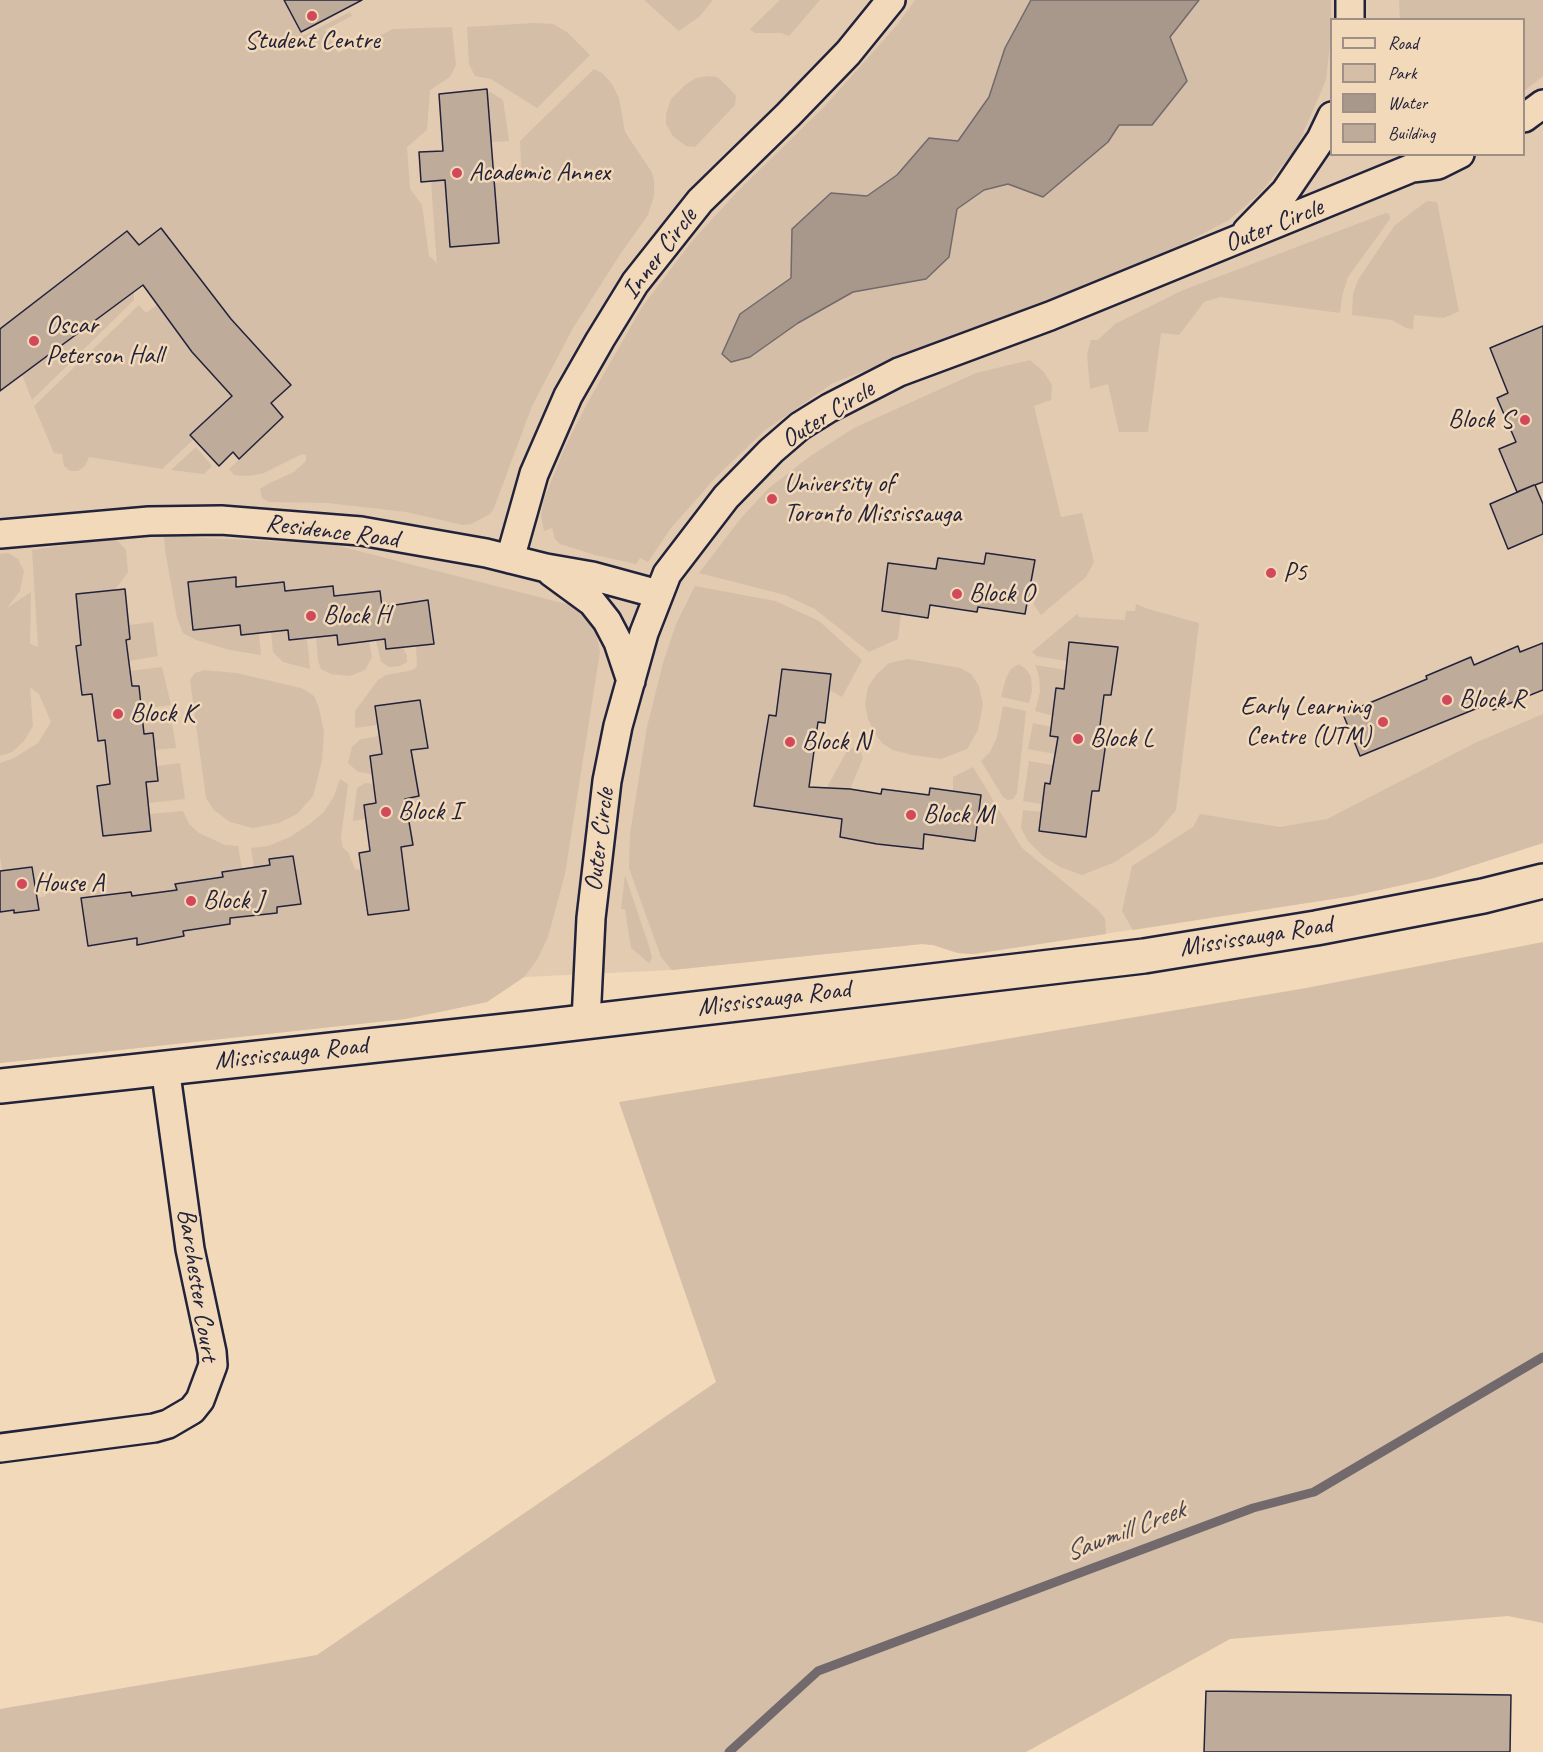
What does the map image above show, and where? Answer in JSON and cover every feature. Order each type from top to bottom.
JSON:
[{"type":"main road","name":"Mississauga Road","points":[[0,1086],[1144,956],[1316,928],[1483,896],[1543,881]]},
{"type":"street","name":"Inner Circle","points":[[510,559],[534,474],[568,396],[635,283],[700,201],[788,115],[848,52],[891,0]]},
{"type":"street","points":[[1350,0],[1350,18]]},
{"type":"street","points":[[1525,117],[1543,104]]},
{"type":"street","points":[[1235,242],[1265,215],[1285,192],[1321,139],[1330,120]]},
{"type":"street","points":[[1392,156],[1412,168]]},
{"type":"street","name":"Outer Circle","points":[[586,1021],[591,918],[607,781],[618,726],[644,633],[667,574],[683,551],[726,497],[771,451],[800,426],[829,408],[899,372],[1050,316],[1412,168],[1438,165],[1456,156]]},
{"type":"street","name":"Residence Road","points":[[0,534],[130,522],[220,520],[361,531],[592,576],[658,594]]},
{"type":"street","points":[[546,568],[592,602],[607,621],[618,642],[631,681]]},
{"type":"street","name":"Barchester Court","points":[[0,1448],[154,1428],[168,1424],[192,1410],[200,1400],[213,1365],[212,1353],[190,1249],[165,1067]]},
{"type":"shaded area","name":"University of Toronto Mississauga","points":[[0,0],[1543,0],[1543,843],[1434,878],[1352,896],[973,954],[958,953],[922,944],[672,970],[524,977],[487,1002],[405,1019],[0,1063]]},
{"type":"green space","points":[[0,0],[284,0],[303,36],[350,12],[352,16],[325,30],[338,53],[359,43],[362,45],[393,29],[452,27],[456,65],[450,77],[430,90],[427,130],[407,147],[410,189],[422,205],[429,256],[436,262],[437,267],[431,181],[445,180],[450,247],[494,183],[522,180],[520,141],[594,69],[602,73],[612,84],[619,98],[625,132],[651,171],[654,179],[654,196],[648,215],[573,328],[532,406],[490,514],[471,524],[463,525],[406,512],[328,503],[269,502],[262,498],[260,489],[294,472],[306,461],[306,455],[302,454],[264,473],[249,476],[234,475],[229,469],[283,418],[271,403],[291,385],[231,319],[161,228],[140,247],[127,231],[0,329]]},
{"type":"green space","points":[[644,0],[713,0],[699,17],[679,31]]},
{"type":"green space","points":[[780,0],[820,0],[789,36],[781,33],[755,33],[750,29]]},
{"type":"green space","points":[[915,0],[1031,0],[1005,48],[989,97],[958,141],[929,138],[897,175],[867,196],[831,193],[791,278],[740,314],[750,357],[798,323],[853,292],[926,279],[949,257],[957,209],[984,190],[1008,184],[1044,197],[1108,142],[1170,37],[1199,0],[1331,0],[1326,80],[1297,147],[1260,193],[1229,220],[1156,258],[833,383],[764,431],[716,477],[671,528],[648,562],[640,558],[636,564],[560,544],[555,539],[552,528],[544,531],[541,515],[544,499],[565,447],[642,307],[693,240],[737,192],[825,106],[897,25]]},
{"type":"green space","points":[[1399,0],[1543,0],[1543,76],[1525,90],[1525,18],[1400,18]]},
{"type":"green space","points":[[553,24],[567,32],[590,55],[537,108],[491,79],[475,76],[469,64],[467,27]]},
{"type":"green space","points":[[717,77],[729,88],[736,96],[735,105],[695,147],[686,146],[673,136],[666,124],[666,114],[671,99],[685,85],[696,78]]},
{"type":"green space","points":[[487,90],[503,100],[509,141],[491,142]]},
{"type":"green space","points":[[1427,201],[1437,202],[1459,311],[1444,318],[1414,315],[1413,329],[1406,328],[1392,320],[1352,315],[1353,294],[1358,280],[1395,225]]},
{"type":"green space","points":[[1386,213],[1390,218],[1348,277],[1340,313],[1220,297],[1204,302],[1179,335],[1161,333],[1148,432],[1119,432],[1108,384],[1090,389],[1087,354],[1091,340],[1098,340],[1115,324],[1181,291]]},
{"type":"green space","points":[[134,291],[134,300],[32,400],[22,375]]},
{"type":"green space","points":[[139,305],[146,313],[157,305],[192,352],[232,396],[190,435],[194,439],[162,469],[89,457],[85,466],[78,471],[70,471],[64,466],[62,454],[54,453],[34,406]]},
{"type":"green space","points":[[1030,360],[1044,372],[1052,385],[1051,400],[1034,406],[1061,517],[1082,513],[1094,562],[1086,577],[1041,615],[1034,605],[1031,582],[1034,560],[986,553],[984,564],[938,558],[936,569],[889,563],[882,610],[901,613],[898,639],[869,652],[815,609],[785,595],[699,573],[742,517],[769,488],[809,457],[854,428],[976,373]]},
{"type":"green space","points":[[196,447],[212,466],[204,474],[171,470]]},
{"type":"green space","points":[[164,536],[331,544],[578,607],[594,623],[600,652],[565,874],[548,937],[537,960],[524,977],[487,1002],[405,1019],[0,1063],[0,912],[39,910],[37,898],[46,896],[40,880],[35,881],[33,867],[2,871],[0,763],[14,758],[38,743],[51,722],[39,694],[30,687],[33,726],[24,741],[12,752],[0,756],[0,554],[8,553],[18,559],[24,571],[20,591],[7,608],[31,592],[30,644],[38,647],[32,550],[115,538],[126,550],[128,572],[115,590],[76,595],[81,645],[76,646],[82,695],[92,694],[98,741],[105,740],[110,784],[97,786],[103,836],[151,831],[149,814],[183,811],[189,824],[199,833],[225,845],[238,846],[242,869],[223,872],[223,877],[176,884],[177,890],[132,896],[130,892],[81,898],[89,946],[230,924],[230,918],[277,913],[277,907],[300,904],[293,856],[270,859],[270,866],[254,868],[251,848],[268,846],[290,837],[311,823],[324,812],[334,796],[340,779],[348,784],[341,838],[343,848],[348,852],[355,869],[362,871],[368,915],[409,909],[401,847],[413,845],[405,799],[418,796],[411,750],[428,748],[421,701],[375,706],[377,725],[355,728],[355,711],[378,680],[386,675],[413,670],[417,666],[416,646],[434,644],[428,600],[382,607],[380,591],[334,596],[332,586],[285,591],[284,582],[236,587],[235,577],[188,582],[193,630],[240,625],[259,633],[261,655],[230,650],[196,640],[183,633],[177,618]]},
{"type":"green space","points":[[695,586],[775,601],[819,621],[862,660],[842,697],[829,690],[830,674],[782,669],[776,716],[769,715],[755,805],[821,798],[847,751],[855,747],[861,752],[863,758],[850,789],[846,790],[840,837],[922,849],[924,834],[975,841],[981,795],[953,791],[953,777],[973,767],[1022,848],[1098,910],[1105,919],[1106,934],[973,954],[958,953],[922,944],[672,970],[661,957],[629,868],[630,834],[647,727],[663,663],[676,624]]},
{"type":"green space","points":[[1136,604],[1199,623],[1176,810],[1155,835],[1115,862],[1082,875],[1060,867],[1043,856],[1028,841],[1021,828],[1023,810],[1041,812],[1039,831],[1086,837],[1092,791],[1099,791],[1105,743],[1098,741],[1104,695],[1111,695],[1118,648],[1069,642],[1066,661],[1036,656],[1032,652],[1077,614],[1079,617],[1125,620],[1126,611],[1135,611]]},
{"type":"green space","points":[[153,622],[158,656],[129,661],[126,640],[130,639],[129,625]]},
{"type":"green space","points":[[288,630],[307,638],[310,669],[283,662],[273,652],[271,632]]},
{"type":"green space","points":[[337,635],[338,645],[369,641],[372,657],[365,670],[350,676],[331,674],[321,669],[316,637]]},
{"type":"green space","points":[[385,639],[386,649],[403,647],[407,662],[400,666],[389,667],[381,662],[376,641]]},
{"type":"green space","points":[[908,659],[960,668],[971,674],[979,686],[983,704],[978,730],[967,749],[941,759],[912,755],[893,750],[882,743],[874,732],[865,704],[868,687],[889,663]]},
{"type":"green space","points":[[1019,664],[1031,677],[1032,691],[1029,703],[1001,697],[1006,678],[1011,669]]},
{"type":"green space","points":[[1035,665],[1066,670],[1063,689],[1056,688],[1053,716],[1035,711],[1040,692],[1039,676]]},
{"type":"green space","points":[[162,667],[171,705],[142,709],[139,686],[131,686],[130,671]]},
{"type":"green space","points":[[204,670],[236,673],[280,683],[301,688],[314,696],[324,732],[322,761],[313,796],[297,814],[279,823],[253,828],[230,822],[214,810],[206,798],[190,680],[195,673]]},
{"type":"green space","points":[[1003,706],[1026,711],[1017,793],[1013,799],[1008,800],[1003,797],[981,761],[990,752],[997,737]]},
{"type":"green space","points":[[1543,714],[1543,843],[1434,878],[1352,896],[1133,930],[1122,911],[1132,866],[1193,827],[1200,814],[1280,827],[1327,819],[1475,743]]},
{"type":"green space","points":[[171,716],[176,748],[155,750],[153,733],[144,734],[143,719]]},
{"type":"green space","points":[[1033,723],[1051,727],[1050,736],[1057,737],[1055,754],[1028,749]]},
{"type":"green space","points":[[379,736],[381,754],[370,756],[372,774],[358,772],[348,763],[352,747],[361,739]]},
{"type":"green space","points":[[1029,761],[1053,765],[1050,784],[1045,783],[1042,804],[1023,801]]},
{"type":"green space","points":[[180,763],[185,799],[148,803],[146,782],[158,780],[157,766]]},
{"type":"green space","points":[[365,783],[374,784],[376,803],[364,805],[366,819],[353,821],[357,788]]},
{"type":"green space","points":[[625,875],[649,946],[652,958],[649,963],[631,948],[625,909],[621,909]]},
{"type":"green space","points":[[1543,942],[1543,1623],[1508,1616],[1230,1639],[1026,1752],[0,1752],[0,1709],[317,1655],[716,1382],[619,1102],[1306,988]]},
{"type":"water","points":[[1031,0],[1199,0],[1170,37],[1187,81],[1152,125],[1119,125],[1108,142],[1043,197],[1008,184],[984,190],[957,209],[949,257],[926,279],[853,292],[798,323],[750,357],[731,362],[722,354],[740,314],[791,278],[792,229],[831,193],[867,196],[897,175],[929,138],[958,141],[989,97],[1005,48]]},
{"type":"building","name":"Student Centre","points":[[284,0],[362,0],[301,32]]},
{"type":"building","name":"Academic Annex","points":[[487,89],[499,243],[450,247],[445,180],[421,182],[419,152],[443,151],[439,94]]},
{"type":"building","name":"Oscar Peterson Hall","points":[[161,228],[231,319],[291,385],[271,403],[283,417],[239,459],[233,452],[219,466],[190,435],[232,396],[192,352],[143,285],[0,391],[0,329],[127,231],[139,245]]},
{"type":"building","name":"Block S","points":[[1543,326],[1543,482],[1535,485],[1543,504],[1543,534],[1508,549],[1490,504],[1534,485],[1517,492],[1499,449],[1516,442],[1497,398],[1508,393],[1490,348]]},
{"type":"building","name":"Block O","points":[[986,553],[1035,560],[1025,614],[978,607],[977,612],[930,605],[928,618],[882,611],[888,563],[936,569],[938,558],[984,564]]},
{"type":"building","name":"Block H","points":[[236,577],[236,587],[284,582],[285,591],[333,586],[334,596],[380,591],[382,607],[428,600],[434,644],[386,649],[385,639],[338,645],[337,635],[289,640],[288,630],[241,635],[240,625],[193,630],[188,582]]},
{"type":"building","name":"Block K","points":[[125,589],[130,639],[126,640],[132,686],[139,686],[144,734],[153,733],[158,781],[146,782],[151,831],[103,836],[97,786],[110,784],[105,740],[98,741],[92,694],[82,695],[76,646],[81,645],[76,594]]},
{"type":"building","name":"Block L","points":[[1069,642],[1118,647],[1111,695],[1104,695],[1098,741],[1106,742],[1099,791],[1092,791],[1086,837],[1039,831],[1045,783],[1050,784],[1058,737],[1050,736],[1056,688],[1064,689]]},
{"type":"building","name":"Block R","points":[[1543,643],[1543,690],[1493,710],[1490,703],[1360,756],[1343,714],[1427,679],[1426,676],[1471,657],[1474,665],[1518,646],[1520,652]]},
{"type":"building","points":[[782,669],[831,674],[825,723],[818,722],[809,787],[850,789],[881,794],[882,789],[929,795],[930,788],[981,795],[975,841],[924,834],[923,849],[877,844],[840,837],[842,819],[754,806],[769,715],[776,716]]},
{"type":"building","name":"Block I","points":[[420,700],[428,748],[411,750],[419,796],[405,799],[413,845],[401,847],[409,910],[368,915],[359,853],[370,851],[364,805],[376,803],[370,756],[382,754],[375,706]]},
{"type":"building","name":"Block J","points":[[293,856],[301,904],[277,907],[277,913],[230,918],[230,924],[183,931],[184,936],[137,945],[137,938],[88,946],[81,898],[131,892],[132,896],[177,890],[175,884],[223,877],[222,872],[270,865],[269,859]]},
{"type":"building","name":"House A","points":[[32,867],[39,910],[0,912],[0,871]]},
{"type":"building","points":[[1206,1691],[1511,1695],[1510,1752],[1204,1752]]},
{"type":"waterway","name":"Sawmill Creek","points":[[729,1752],[818,1671],[1253,1508],[1314,1492],[1543,1357]]},
{"type":"place","name":"Student Centre","points":[[312,16]]},
{"type":"place","name":"Academic Annex","points":[[457,173]]},
{"type":"place","name":"Oscar Peterson Hall","points":[[34,341]]},
{"type":"place","name":"Block S","points":[[1525,420]]},
{"type":"place","name":"University of Toronto Mississauga","points":[[772,499]]},
{"type":"place","name":"P5","points":[[1271,573]]},
{"type":"place","name":"Block O","points":[[957,594]]},
{"type":"place","name":"Block H","points":[[311,616]]},
{"type":"place","name":"Block R","points":[[1447,700]]},
{"type":"place","name":"Block K","points":[[118,714]]},
{"type":"place","name":"Early Learning Centre (UTM)","points":[[1383,722]]},
{"type":"place","name":"Block L","points":[[1078,739]]},
{"type":"place","name":"Block N","points":[[790,742]]},
{"type":"place","name":"Block I","points":[[386,812]]},
{"type":"place","name":"Block M","points":[[911,815]]},
{"type":"place","name":"House A","points":[[22,884]]},
{"type":"place","name":"Block J","points":[[191,901]]}]
